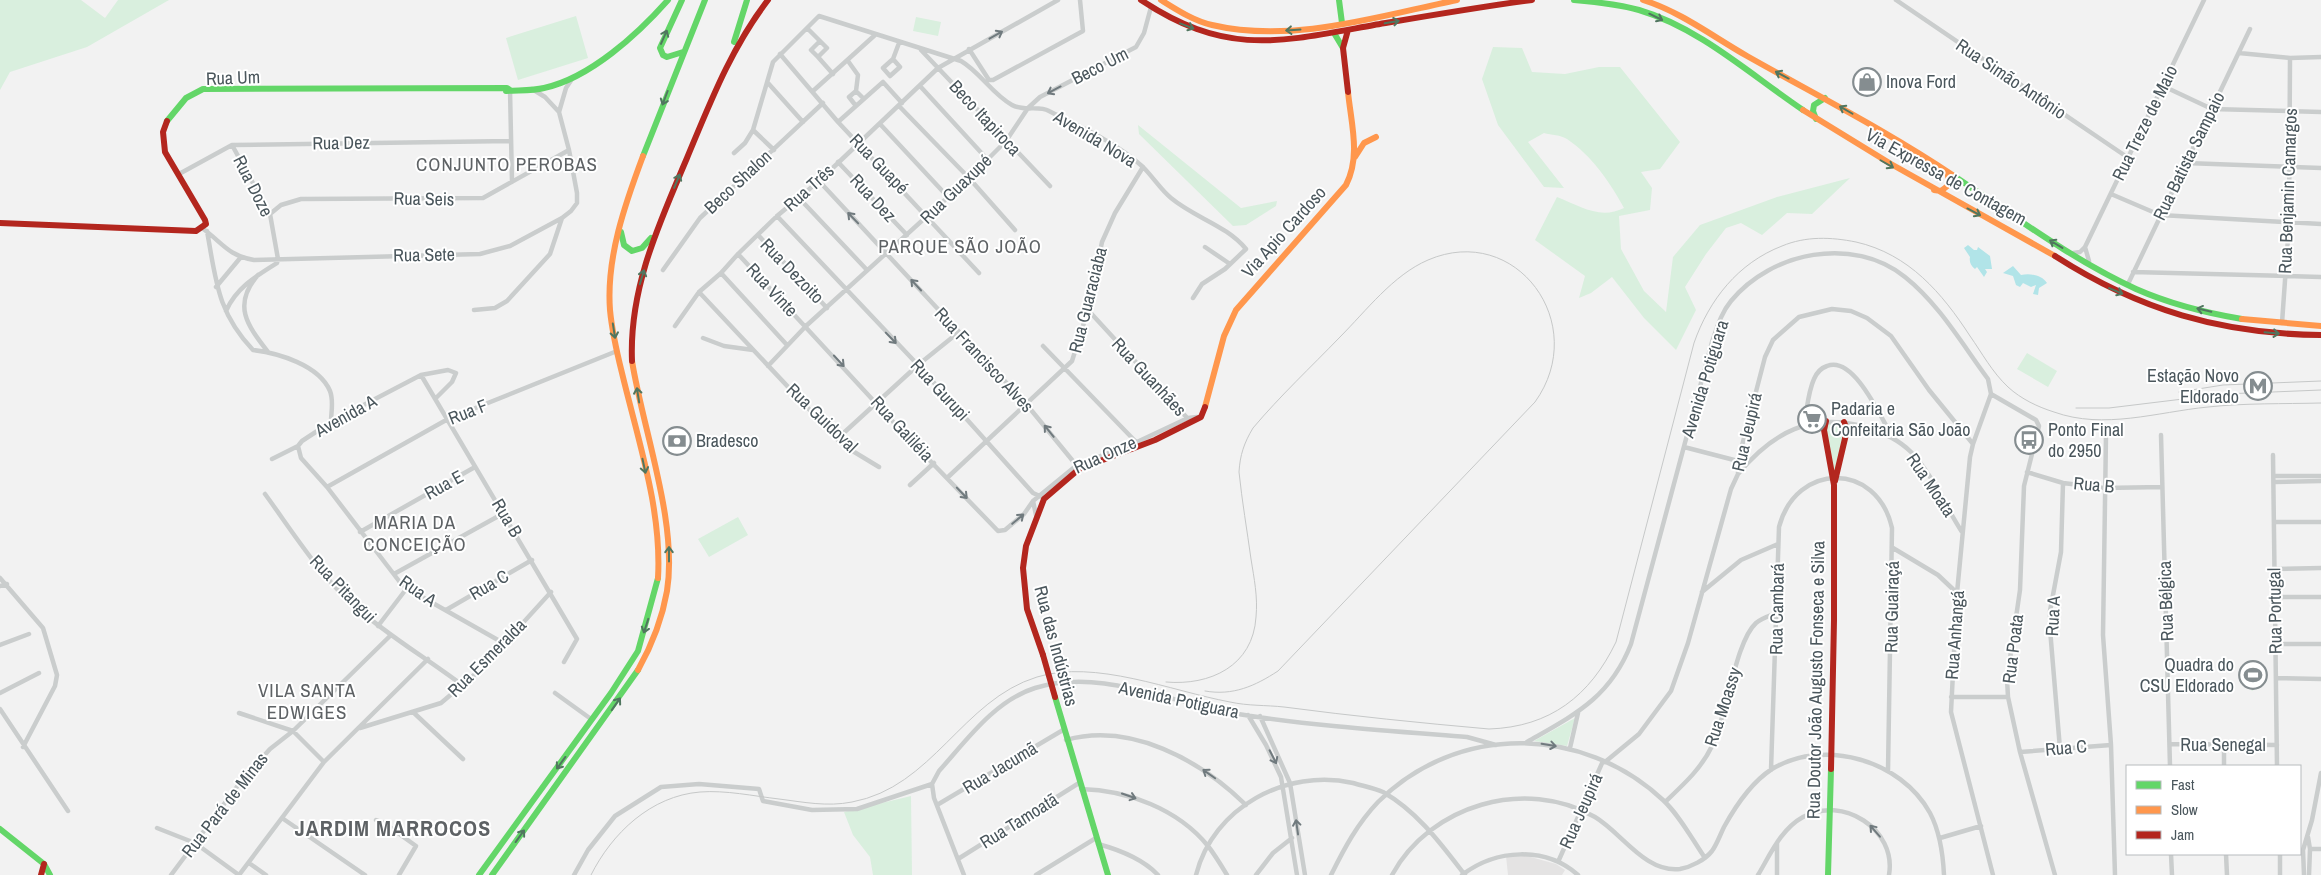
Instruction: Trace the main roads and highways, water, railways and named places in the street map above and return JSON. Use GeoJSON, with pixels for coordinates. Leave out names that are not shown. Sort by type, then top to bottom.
{"type":"FeatureCollection","features":[{"type":"Feature","properties":{"kind":"main road","name":"Rua Um"},"geometry":{"type":"LineString","coordinates":[[0,223],[185,232],[205,230],[205,220],[179,174],[168,149],[165,136],[172,116],[184,102],[203,91],[510,90],[557,85],[575,77],[635,34],[668,0]]}},
{"type":"Feature","properties":{"kind":"main road"},"geometry":{"type":"LineString","coordinates":[[682,0],[660,48],[662,55],[667,57],[683,52]]}},
{"type":"Feature","properties":{"kind":"main road"},"geometry":{"type":"LineString","coordinates":[[696,20],[701,0]]}},
{"type":"Feature","properties":{"kind":"main road"},"geometry":{"type":"LineString","coordinates":[[479,875],[592,720],[638,651],[648,619],[658,577],[658,540],[654,508],[617,351],[610,310],[611,260],[636,175],[705,0]]}},
{"type":"Feature","properties":{"kind":"main road"},"geometry":{"type":"LineString","coordinates":[[622,224],[621,241],[626,248],[636,252],[648,244],[658,226],[728,59],[747,0]]}},
{"type":"Feature","properties":{"kind":"main road"},"geometry":{"type":"LineString","coordinates":[[728,59],[751,21],[768,0]]}},
{"type":"Feature","properties":{"kind":"main road"},"geometry":{"type":"LineString","coordinates":[[1161,0],[1194,19],[1214,26],[1256,31],[1297,30],[1457,0]]}},
{"type":"Feature","properties":{"kind":"main road"},"geometry":{"type":"LineString","coordinates":[[1339,0],[1342,23]]}},
{"type":"Feature","properties":{"kind":"main road"},"geometry":{"type":"LineString","coordinates":[[1146,3],[1178,23],[1192,28],[1216,35],[1254,41],[1298,39],[1491,5],[1532,0]]}},
{"type":"Feature","properties":{"kind":"main road","name":"Via Expressa de Contagem"},"geometry":{"type":"LineString","coordinates":[[1574,0],[1632,8],[1648,13],[1694,35],[1816,119],[1883,162],[2041,248],[2109,289],[2170,312],[2244,330],[2321,335]]}},
{"type":"Feature","properties":{"kind":"main road","name":"Via Expressa de Contagem"},"geometry":{"type":"LineString","coordinates":[[1643,0],[1654,3],[1699,26],[1745,55],[1826,98],[1914,150],[2072,254],[2128,284],[2174,303],[2246,320],[2321,326]]}},
{"type":"Feature","properties":{"kind":"main road","name":"Via Apio Cardoso"},"geometry":{"type":"LineString","coordinates":[[1189,420],[1201,416],[1208,398],[1227,323],[1236,310],[1346,186],[1352,172],[1355,157],[1343,48],[1348,30]]}},
{"type":"Feature","properties":{"kind":"main road","name":"Via Apio Cardoso"},"geometry":{"type":"LineString","coordinates":[[1334,33],[1343,48]]}},
{"type":"Feature","properties":{"kind":"main road"},"geometry":{"type":"LineString","coordinates":[[1816,119],[1813,111],[1814,105],[1826,98]]}},
{"type":"Feature","properties":{"kind":"main road"},"geometry":{"type":"LineString","coordinates":[[1355,157],[1364,143],[1376,137]]}},
{"type":"Feature","properties":{"kind":"main road"},"geometry":{"type":"LineString","coordinates":[[1931,189],[1942,191],[1946,188],[1950,180],[1947,172]]}},
{"type":"Feature","properties":{"kind":"main road"},"geometry":{"type":"LineString","coordinates":[[492,875],[619,699],[648,653],[660,622],[668,583],[669,546],[654,465],[641,417],[632,344],[635,306],[658,226]]}},
{"type":"Feature","properties":{"kind":"main road","name":"Rua das Indústrias"},"geometry":{"type":"LineString","coordinates":[[1108,875],[1063,730],[1043,655],[1027,609],[1023,588],[1026,546],[1042,497],[1078,467],[1138,444],[1189,420]]}},
{"type":"Feature","properties":{"kind":"main road","name":"Rua Doutor João Augusto Fonseca e Silva"},"geometry":{"type":"LineString","coordinates":[[1826,421],[1824,430],[1834,478],[1832,754],[1828,875]]}},
{"type":"Feature","properties":{"kind":"main road","name":"Rua Doutor João Augusto Fonseca e Silva"},"geometry":{"type":"LineString","coordinates":[[1834,478],[1847,430],[1844,422]]}},
{"type":"Feature","properties":{"kind":"main road"},"geometry":{"type":"LineString","coordinates":[[0,829],[44,864],[50,875]]}},
{"type":"Feature","properties":{"kind":"main road"},"geometry":{"type":"LineString","coordinates":[[41,875],[44,864]]}},
{"type":"Feature","properties":{"kind":"water"},"geometry":{"type":"Polygon","coordinates":[[[1968,245],[1974,250],[1977,250],[1978,247],[1990,256],[1992,269],[1985,269],[1987,272],[1984,277],[1977,267],[1975,269],[1972,267],[1970,257],[1964,248],[1968,245]]]}},
{"type":"Feature","properties":{"kind":"water"},"geometry":{"type":"Polygon","coordinates":[[[2013,266],[2021,275],[2035,275],[2045,280],[2047,283],[2039,288],[2038,295],[2033,294],[2036,285],[2031,287],[2023,283],[2020,287],[2016,285],[2013,276],[2003,273],[2013,266]]]}},
{"type":"Feature","properties":{"kind":"railway"},"geometry":{"type":"LineString","coordinates":[[591,875],[610,845],[635,819],[665,801],[682,795],[700,792],[720,792],[806,803],[833,804],[852,802],[880,793],[905,779],[988,704],[1011,688],[1037,677],[1060,672],[1108,674],[1244,704],[1489,729],[1511,727],[1549,715],[1566,705],[1594,678],[1616,642],[1694,343],[1700,327],[1717,298],[1739,273],[1766,253],[1800,240],[1819,238],[1856,242],[1875,248],[1908,266],[1922,277],[1948,305],[2002,381],[2018,395],[2042,408],[2054,412],[2092,420],[2111,420],[2222,406],[2321,403]]}},
{"type":"Feature","properties":{"kind":"railway"},"geometry":{"type":"LineString","coordinates":[[1166,682],[1198,680],[1213,676],[1226,669],[1238,660],[1247,648],[1253,634],[1256,617],[1256,595],[1239,472],[1243,449],[1253,428],[1381,294],[1415,267],[1428,260],[1460,252],[1490,255],[1515,268],[1535,288],[1549,313],[1554,342],[1550,372],[1535,402],[1278,671],[1261,681],[1234,691],[1205,691]]}},
{"type":"Feature","properties":{"kind":"railway"},"geometry":{"type":"LineString","coordinates":[[2179,392],[2223,385],[2321,381]]}},
{"type":"Feature","properties":{"kind":"railway"},"geometry":{"type":"LineString","coordinates":[[2076,408],[2109,408],[2224,394],[2321,390]]}},
{"type":"Feature","properties":{"kind":"place","name":"Inova Ford"},"geometry":{"type":"Point","coordinates":[1867,82]}},
{"type":"Feature","properties":{"kind":"place","name":"Estação Novo Eldorado"},"geometry":{"type":"Point","coordinates":[2258,386]}},
{"type":"Feature","properties":{"kind":"place","name":"Padaria e Confeitaria São João"},"geometry":{"type":"Point","coordinates":[1812,419]}},
{"type":"Feature","properties":{"kind":"place","name":"Ponto Final do 2950"},"geometry":{"type":"Point","coordinates":[2029,440]}},
{"type":"Feature","properties":{"kind":"place","name":"Bradesco"},"geometry":{"type":"Point","coordinates":[677,441]}},
{"type":"Feature","properties":{"kind":"place","name":"Quadra do CSU Eldorado"},"geometry":{"type":"Point","coordinates":[2253,675]}},
{"type":"Feature","properties":{"kind":"district","name":"CONJUNTO PEROBAS"},"geometry":{"type":"Point","coordinates":[507,164]}},
{"type":"Feature","properties":{"kind":"district","name":"PARQUE SÃO JOÃO"},"geometry":{"type":"Point","coordinates":[960,246]}},
{"type":"Feature","properties":{"kind":"district","name":"MARIA DA CONCEIÇÃO"},"geometry":{"type":"Point","coordinates":[415,533]}},
{"type":"Feature","properties":{"kind":"district","name":"VILA SANTA EDWIGES"},"geometry":{"type":"Point","coordinates":[307,701]}},
{"type":"Feature","properties":{"kind":"district","name":"JARDIM MARROCOS"},"geometry":{"type":"Point","coordinates":[393,828]}}]}
